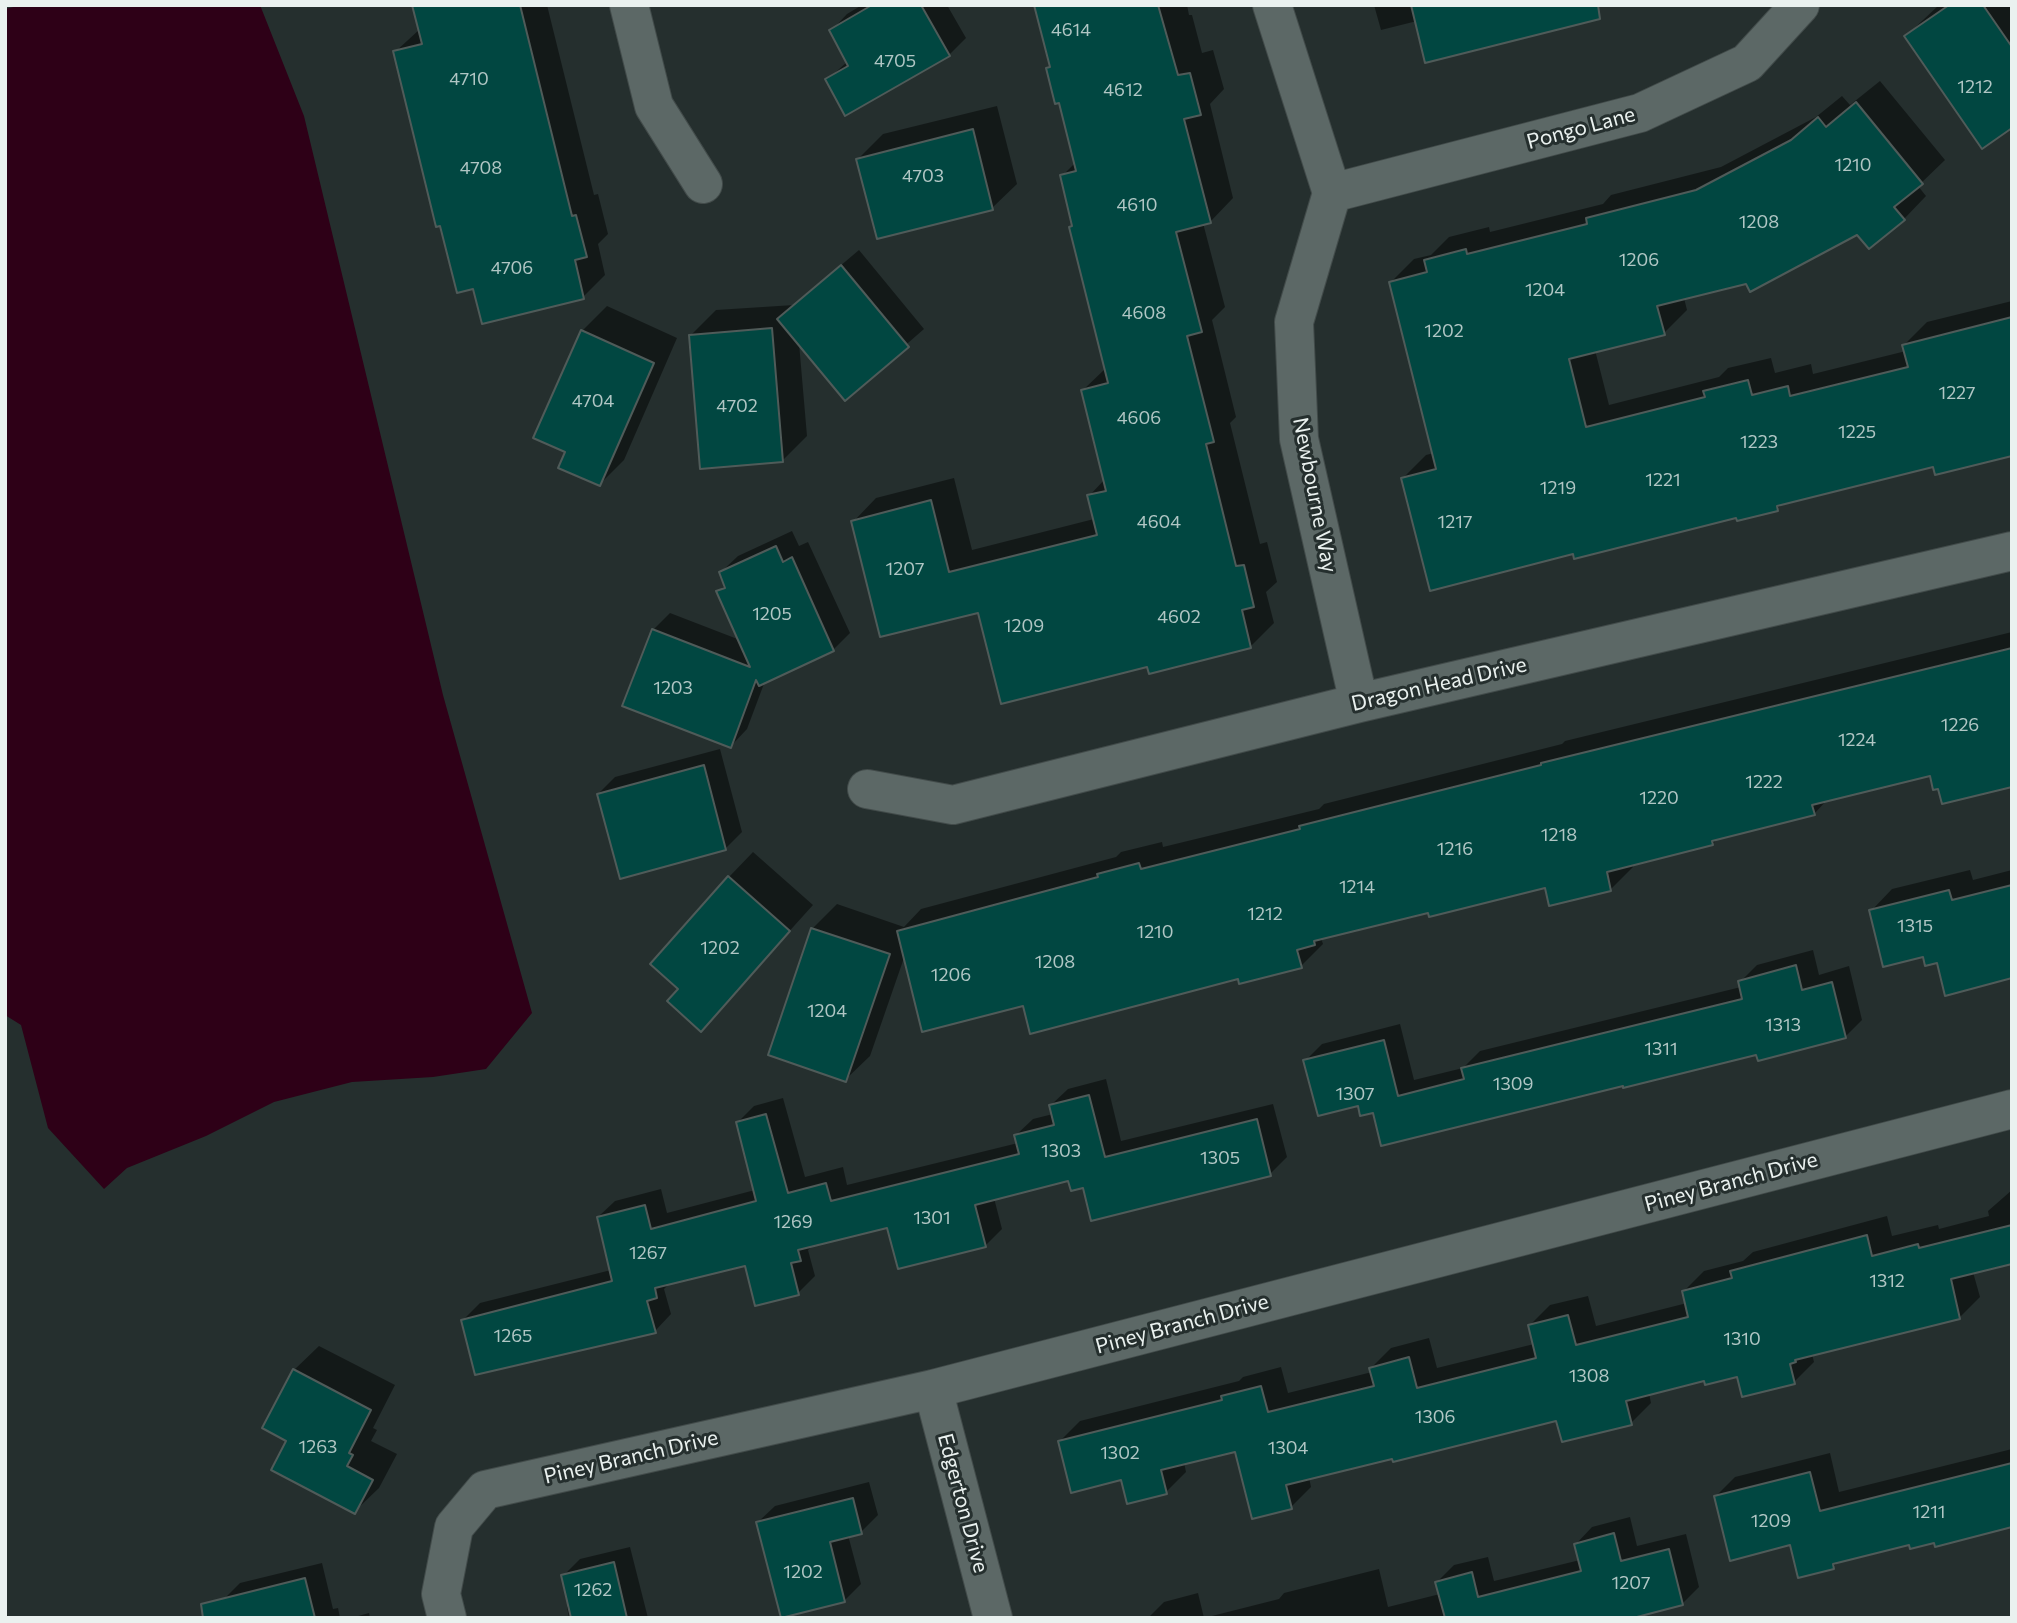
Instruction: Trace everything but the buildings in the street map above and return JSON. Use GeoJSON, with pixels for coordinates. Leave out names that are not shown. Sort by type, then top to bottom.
{"type":"FeatureCollection","features":[{"type":"Feature","properties":{"kind":"street"},"geometry":{"type":"LineString","coordinates":[[629,5],[654,106],[703,184]]}},
{"type":"Feature","properties":{"kind":"street"},"geometry":{"type":"LineString","coordinates":[[1272,5],[1332,193]]}},
{"type":"Feature","properties":{"kind":"street","name":"Pongo Lane"},"geometry":{"type":"LineString","coordinates":[[1332,193],[1640,113],[1747,63],[1800,5]]}},
{"type":"Feature","properties":{"kind":"street","name":"Newbourne Way"},"geometry":{"type":"LineString","coordinates":[[1332,193],[1294,322],[1299,439],[1359,703]]}},
{"type":"Feature","properties":{"kind":"street","name":"Dragon Head Drive"},"geometry":{"type":"LineString","coordinates":[[867,789],[953,805],[1359,703],[2012,551]]}},
{"type":"Feature","properties":{"kind":"street","name":"Piney Branch Drive"},"geometry":{"type":"LineString","coordinates":[[447,1618],[441,1594],[454,1527],[485,1490],[933,1389],[2012,1109]]}},
{"type":"Feature","properties":{"kind":"street","name":"Edgerton Drive"},"geometry":{"type":"LineString","coordinates":[[933,1389],[993,1618]]}},
{"type":"Feature","properties":{"kind":"shaded area"},"geometry":{"type":"Polygon","coordinates":[[[22,5],[260,5],[304,116],[443,695],[532,1013],[486,1069],[433,1077],[352,1082],[274,1102],[206,1136],[127,1168],[104,1189],[48,1128],[21,1025],[5,1015],[5,9],[22,5]]]}}]}
